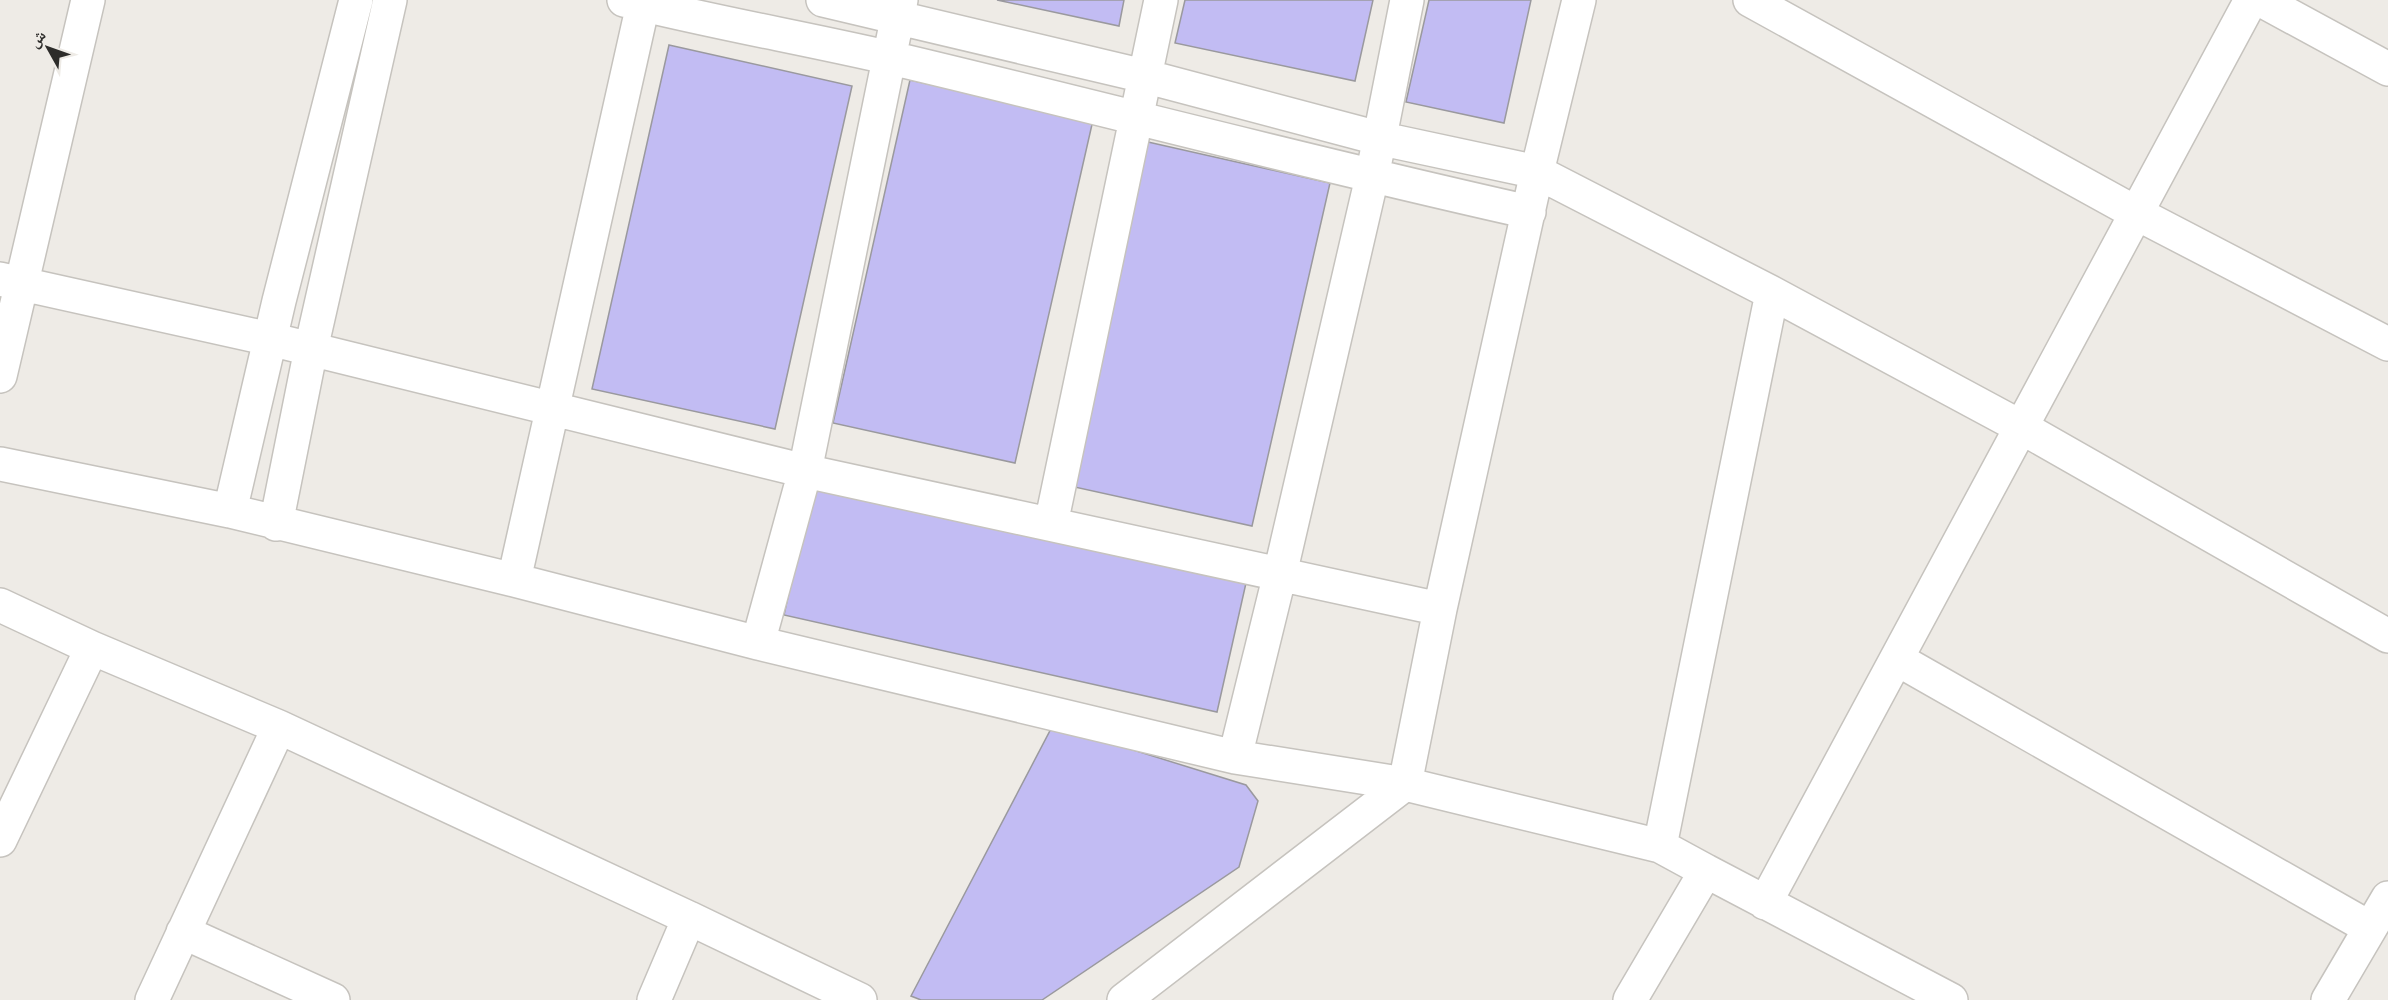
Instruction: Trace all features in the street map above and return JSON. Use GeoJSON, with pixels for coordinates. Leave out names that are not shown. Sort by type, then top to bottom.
{"type":"FeatureCollection","features":[{"type":"Feature","properties":{"kind":"street"},"geometry":{"type":"LineString","coordinates":[[0,376],[11,281],[88,0]]}},
{"type":"Feature","properties":{"kind":"street"},"geometry":{"type":"LineString","coordinates":[[230,511],[270,339],[356,0]]}},
{"type":"Feature","properties":{"kind":"street"},"geometry":{"type":"LineString","coordinates":[[276,524],[311,349],[390,0]]}},
{"type":"Feature","properties":{"kind":"street"},"geometry":{"type":"LineString","coordinates":[[823,0],[899,8],[1378,138],[1537,172],[1772,293],[2021,427],[2388,636]]}},
{"type":"Feature","properties":{"kind":"street"},"geometry":{"type":"LineString","coordinates":[[1050,524],[1161,0]]}},
{"type":"Feature","properties":{"kind":"street"},"geometry":{"type":"LineString","coordinates":[[1235,757],[1372,177],[1407,0]]}},
{"type":"Feature","properties":{"kind":"street"},"geometry":{"type":"LineString","coordinates":[[1124,1000],[1405,784],[1440,609],[1537,172],[1579,0]]}},
{"type":"Feature","properties":{"kind":"street"},"geometry":{"type":"LineString","coordinates":[[1750,0],[2136,213],[2388,344]]}},
{"type":"Feature","properties":{"kind":"street"},"geometry":{"type":"LineString","coordinates":[[1765,903],[2251,0]]}},
{"type":"Feature","properties":{"kind":"street"},"geometry":{"type":"LineString","coordinates":[[2261,0],[2388,69]]}},
{"type":"Feature","properties":{"kind":"street"},"geometry":{"type":"LineString","coordinates":[[514,580],[554,410],[637,2],[889,58],[1135,116],[1372,177],[1529,212]]}},
{"type":"Feature","properties":{"kind":"street"},"geometry":{"type":"LineString","coordinates":[[758,643],[805,471],[899,8]]}},
{"type":"Feature","properties":{"kind":"street"},"geometry":{"type":"LineString","coordinates":[[11,281],[270,339],[805,471],[1440,609]]}},
{"type":"Feature","properties":{"kind":"street"},"geometry":{"type":"LineString","coordinates":[[1660,846],[1772,293]]}},
{"type":"Feature","properties":{"kind":"street"},"geometry":{"type":"LineString","coordinates":[[0,464],[230,511],[514,580],[758,643],[1235,757],[1405,784],[1660,846],[1951,1000]]}},
{"type":"Feature","properties":{"kind":"street"},"geometry":{"type":"LineString","coordinates":[[0,605],[92,648],[279,727],[860,1000]]}},
{"type":"Feature","properties":{"kind":"street"},"geometry":{"type":"LineString","coordinates":[[0,840],[92,648]]}},
{"type":"Feature","properties":{"kind":"street"},"geometry":{"type":"LineString","coordinates":[[1897,659],[2370,928]]}},
{"type":"Feature","properties":{"kind":"street"},"geometry":{"type":"LineString","coordinates":[[152,1000],[279,727]]}},
{"type":"Feature","properties":{"kind":"street"},"geometry":{"type":"LineString","coordinates":[[1630,1000],[1706,871]]}},
{"type":"Feature","properties":{"kind":"street"},"geometry":{"type":"LineString","coordinates":[[2328,1000],[2388,898]]}},
{"type":"Feature","properties":{"kind":"street"},"geometry":{"type":"LineString","coordinates":[[654,1000],[689,918]]}},
{"type":"Feature","properties":{"kind":"street"},"geometry":{"type":"LineString","coordinates":[[183,932],[333,1000]]}},
{"type":"Feature","properties":{"kind":"building"},"geometry":{"type":"Polygon","coordinates":[[[997,0],[1124,0],[1119,26],[997,0]]]}},
{"type":"Feature","properties":{"kind":"building"},"geometry":{"type":"Polygon","coordinates":[[[1185,0],[1373,0],[1355,81],[1175,43],[1185,0]]]}},
{"type":"Feature","properties":{"kind":"building"},"geometry":{"type":"Polygon","coordinates":[[[1429,0],[1531,0],[1504,123],[1406,102],[1429,0]]]}},
{"type":"Feature","properties":{"kind":"building"},"geometry":{"type":"Polygon","coordinates":[[[669,45],[852,86],[775,429],[592,389],[669,45]]]}},
{"type":"Feature","properties":{"kind":"building"},"geometry":{"type":"Polygon","coordinates":[[[910,80],[1093,120],[1015,463],[833,423],[910,80]]]}},
{"type":"Feature","properties":{"kind":"building"},"geometry":{"type":"Polygon","coordinates":[[[1148,142],[1330,183],[1252,526],[1070,486],[1148,142]]]}},
{"type":"Feature","properties":{"kind":"building"},"geometry":{"type":"Polygon","coordinates":[[[812,486],[1246,583],[1217,712],[784,615],[812,486]]]}},
{"type":"Feature","properties":{"kind":"building"},"geometry":{"type":"Polygon","coordinates":[[[1053,725],[1246,785],[1258,801],[1239,867],[1042,1000],[921,1000],[911,996],[1053,725]]]}}]}
